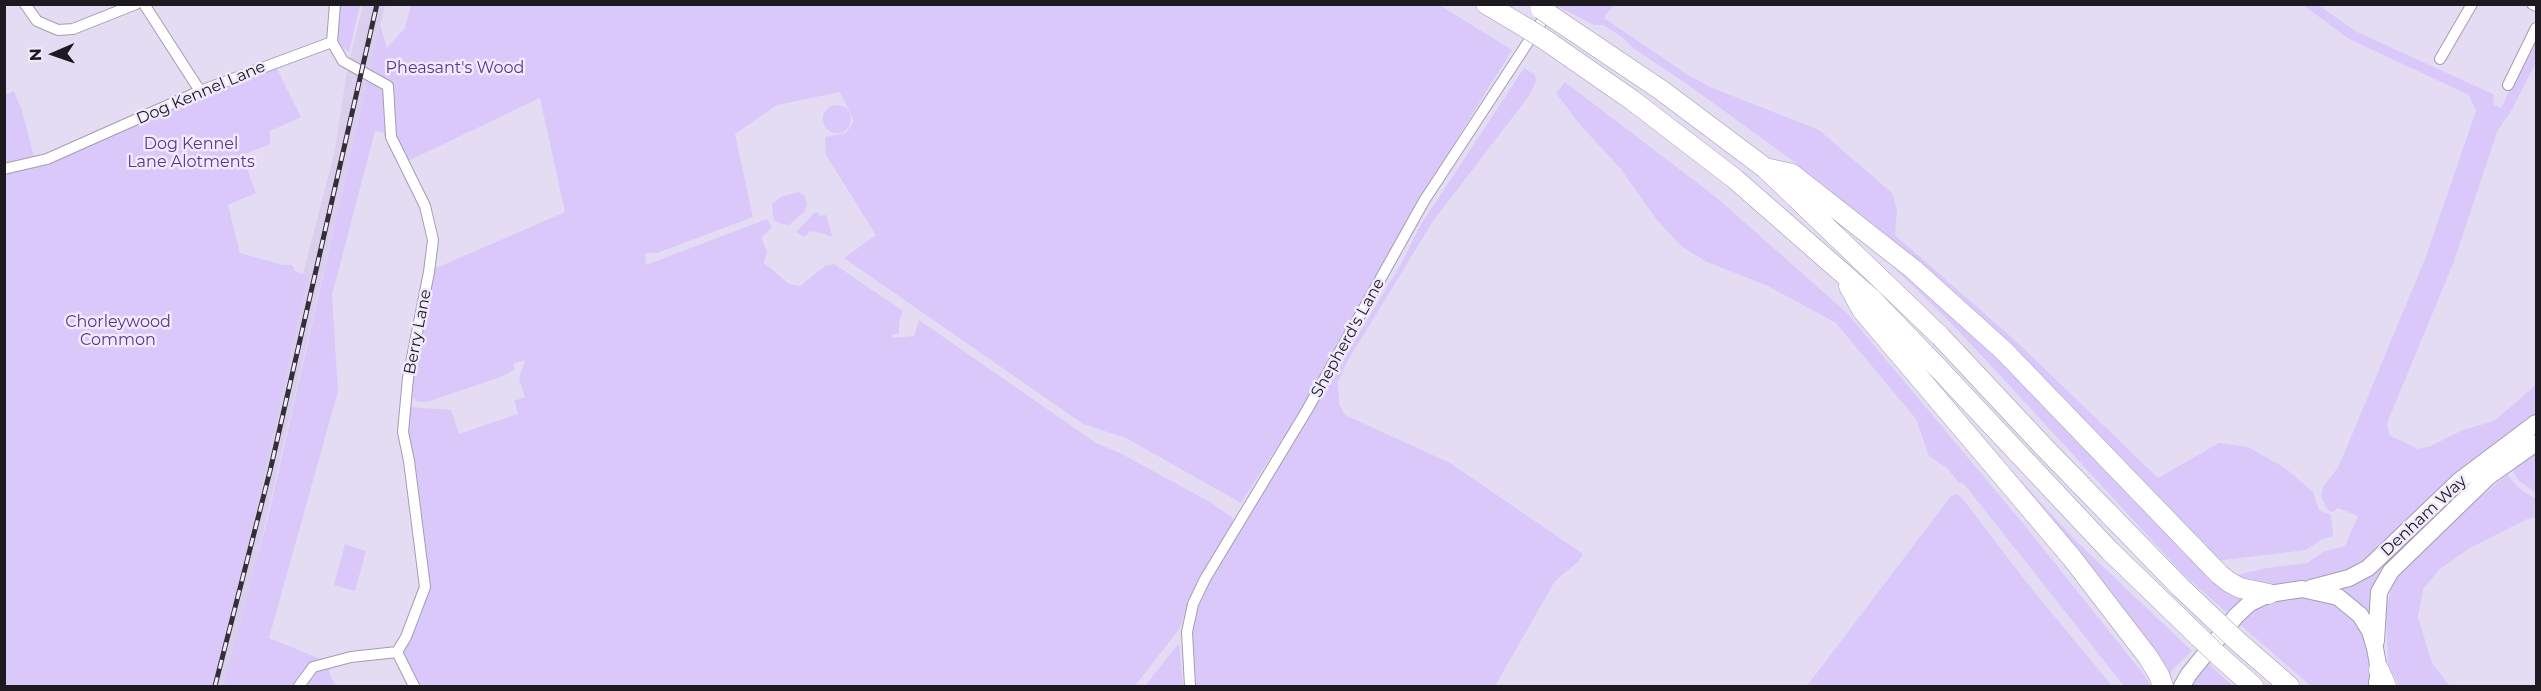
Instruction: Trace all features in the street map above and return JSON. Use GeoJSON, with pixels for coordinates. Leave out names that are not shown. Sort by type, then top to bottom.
{"type":"FeatureCollection","features":[{"type":"Feature","properties":{"kind":"highway"},"geometry":{"type":"LineString","coordinates":[[1486,4],[1536,34],[1632,100],[1735,179],[1842,273],[1870,298],[1940,370],[2110,551],[2253,687]]}},
{"type":"Feature","properties":{"kind":"highway"},"geometry":{"type":"LineString","coordinates":[[1546,10],[1661,90],[1765,168],[1940,336],[2180,587],[2289,687]]}},
{"type":"Feature","properties":{"kind":"highway"},"geometry":{"type":"LineString","coordinates":[[1765,168],[1792,174],[1913,269],[2004,351],[2219,574],[2241,588],[2269,594]]}},
{"type":"Feature","properties":{"kind":"highway"},"geometry":{"type":"LineString","coordinates":[[1842,273],[1862,310],[2072,558],[2148,657],[2163,687]]}},
{"type":"Feature","properties":{"kind":"main road","name":"Denham Way"},"geometry":{"type":"LineString","coordinates":[[2269,594],[2349,578],[2368,568],[2484,470],[2515,448],[2536,423]]}},
{"type":"Feature","properties":{"kind":"main road","name":"Denham Way"},"geometry":{"type":"LineString","coordinates":[[2515,448],[2536,443]]}},
{"type":"Feature","properties":{"kind":"main road","name":"Denham Way"},"geometry":{"type":"LineString","coordinates":[[2375,648],[2377,605],[2385,580],[2484,470]]}},
{"type":"Feature","properties":{"kind":"main road"},"geometry":{"type":"LineString","coordinates":[[2302,589],[2326,593],[2347,603],[2360,615],[2370,631],[2381,681]]}},
{"type":"Feature","properties":{"kind":"main road"},"geometry":{"type":"LineString","coordinates":[[2182,687],[2189,674],[2236,616],[2250,603],[2269,594]]}},
{"type":"Feature","properties":{"kind":"street"},"geometry":{"type":"LineString","coordinates":[[25,4],[37,21],[58,30],[73,29],[136,4]]}},
{"type":"Feature","properties":{"kind":"street"},"geometry":{"type":"LineString","coordinates":[[144,4],[200,91]]}},
{"type":"Feature","properties":{"kind":"street"},"geometry":{"type":"LineString","coordinates":[[332,42],[335,4]]}},
{"type":"Feature","properties":{"kind":"street"},"geometry":{"type":"LineString","coordinates":[[2444,57],[2472,4]]}},
{"type":"Feature","properties":{"kind":"street","name":"Shepherd's Lane"},"geometry":{"type":"LineString","coordinates":[[1190,687],[1186,632],[1193,604],[1205,579],[1307,410],[1424,201],[1546,10]]}},
{"type":"Feature","properties":{"kind":"street"},"geometry":{"type":"LineString","coordinates":[[2508,85],[2536,28]]}},
{"type":"Feature","properties":{"kind":"street","name":"Dog Kennel Lane"},"geometry":{"type":"LineString","coordinates":[[4,169],[47,159],[200,91],[332,42]]}},
{"type":"Feature","properties":{"kind":"street","name":"Berry Lane"},"geometry":{"type":"LineString","coordinates":[[332,42],[343,61],[388,86],[391,136],[425,206],[433,240],[429,273],[408,378],[403,432],[409,461],[425,587],[406,637],[397,652]]}},
{"type":"Feature","properties":{"kind":"street"},"geometry":{"type":"LineString","coordinates":[[299,687],[313,667],[351,657],[397,652],[414,687]]}},
{"type":"Feature","properties":{"kind":"shaded area"},"geometry":{"type":"Polygon","coordinates":[[[363,5],[385,5],[240,633],[224,686],[197,686],[335,150],[347,71],[363,5]]]}},
{"type":"Feature","properties":{"kind":"green space","name":"Pheasant's Wood"},"geometry":{"type":"Polygon","coordinates":[[[1438,4],[1512,50],[1429,184],[1303,407],[1241,503],[1126,438],[1083,424],[844,258],[876,235],[826,155],[825,137],[846,133],[854,121],[840,92],[777,105],[735,134],[753,217],[657,253],[645,253],[646,265],[767,219],[772,227],[761,238],[767,251],[764,263],[789,284],[800,286],[825,266],[834,264],[903,311],[899,322],[899,333],[892,335],[892,338],[914,336],[919,320],[1096,443],[1120,453],[1210,502],[1234,519],[1187,605],[1180,628],[1135,686],[419,686],[403,652],[421,616],[428,588],[429,570],[419,525],[406,430],[409,407],[451,410],[459,434],[518,414],[514,401],[525,397],[519,379],[525,360],[513,364],[515,369],[503,376],[430,401],[418,402],[410,396],[434,269],[565,212],[540,98],[406,162],[394,158],[383,132],[375,131],[332,295],[338,391],[269,638],[328,662],[330,676],[336,686],[224,686],[269,513],[380,25],[387,48],[405,28],[411,5],[1438,4]]]}},
{"type":"Feature","properties":{"kind":"green space"},"geometry":{"type":"Polygon","coordinates":[[[338,5],[360,5],[349,52],[337,43],[338,5]]]}},
{"type":"Feature","properties":{"kind":"green space"},"geometry":{"type":"Polygon","coordinates":[[[1561,5],[1613,5],[1604,18],[1688,75],[1710,87],[1819,130],[1892,193],[1897,210],[1895,235],[2019,344],[2158,478],[2219,443],[2248,447],[2285,468],[2313,492],[2319,510],[2331,515],[2333,536],[2322,539],[2306,550],[2216,561],[2013,350],[1892,240],[1788,157],[1633,48],[1622,37],[1603,25],[1594,25],[1559,7],[1561,5]]]}},
{"type":"Feature","properties":{"kind":"green space"},"geometry":{"type":"Polygon","coordinates":[[[2303,5],[2318,5],[2357,32],[2493,94],[2494,105],[2501,108],[2536,37],[2536,62],[2511,111],[2497,132],[2453,264],[2387,423],[2389,435],[2418,449],[2431,446],[2463,430],[2494,421],[2536,385],[2536,415],[2505,437],[2356,570],[2323,582],[2266,588],[2242,583],[2236,575],[2307,563],[2323,552],[2345,546],[2358,516],[2338,508],[2333,512],[2328,510],[2321,497],[2323,487],[2339,466],[2425,259],[2476,111],[2469,95],[2349,39],[2303,5]]]}},
{"type":"Feature","properties":{"kind":"green space","name":"Chorleywood Common"},"geometry":{"type":"Polygon","coordinates":[[[275,65],[301,117],[270,131],[270,144],[242,155],[256,193],[228,205],[240,253],[283,265],[292,265],[295,271],[308,277],[244,562],[212,686],[5,686],[4,173],[275,65]]]}},
{"type":"Feature","properties":{"kind":"green space"},"geometry":{"type":"Polygon","coordinates":[[[1524,68],[1535,75],[1536,81],[1529,96],[1433,221],[1347,362],[1338,382],[1339,404],[1345,415],[1450,463],[1583,554],[1579,561],[1555,581],[1495,686],[1193,686],[1192,628],[1198,603],[1401,264],[1420,226],[1524,68]]]}},
{"type":"Feature","properties":{"kind":"green space"},"geometry":{"type":"Polygon","coordinates":[[[1565,82],[1717,198],[1847,313],[2025,526],[2151,686],[2124,686],[1964,484],[1958,482],[1948,469],[1929,456],[1916,419],[1836,323],[1768,286],[1707,262],[1681,246],[1657,220],[1620,168],[1581,126],[1556,93],[1565,82]]]}},
{"type":"Feature","properties":{"kind":"green space"},"geometry":{"type":"Polygon","coordinates":[[[14,91],[22,111],[34,157],[5,165],[5,95],[14,91]]]}},
{"type":"Feature","properties":{"kind":"green space"},"geometry":{"type":"Polygon","coordinates":[[[837,105],[847,109],[851,119],[847,129],[837,133],[827,129],[823,119],[827,109],[837,105]]]}},
{"type":"Feature","properties":{"kind":"green space"},"geometry":{"type":"Polygon","coordinates":[[[798,192],[804,195],[807,204],[805,211],[789,225],[774,220],[772,204],[781,197],[798,192]]]}},
{"type":"Feature","properties":{"kind":"green space"},"geometry":{"type":"Polygon","coordinates":[[[817,212],[820,216],[826,215],[831,237],[810,231],[804,237],[796,232],[814,213],[817,212]]]}},
{"type":"Feature","properties":{"kind":"green space"},"geometry":{"type":"Polygon","coordinates":[[[1873,247],[1933,295],[2250,596],[2226,612],[2182,573],[1949,321],[1873,247]]]}},
{"type":"Feature","properties":{"kind":"green space"},"geometry":{"type":"Polygon","coordinates":[[[1961,415],[2075,540],[2192,651],[2173,669],[2171,674],[2174,686],[2168,686],[1961,415]]]}},
{"type":"Feature","properties":{"kind":"green space"},"geometry":{"type":"Polygon","coordinates":[[[2536,452],[2536,493],[2519,481],[2512,469],[2536,452]]]}},
{"type":"Feature","properties":{"kind":"green space"},"geometry":{"type":"Polygon","coordinates":[[[2507,475],[2520,489],[2536,499],[2536,517],[2527,519],[2470,548],[2440,569],[2423,589],[2418,617],[2432,663],[2450,686],[2400,686],[2388,666],[2386,608],[2395,575],[2446,526],[2507,475]]]}},
{"type":"Feature","properties":{"kind":"green space"},"geometry":{"type":"Polygon","coordinates":[[[1957,494],[2112,686],[1807,686],[1951,496],[1957,494]]]}},
{"type":"Feature","properties":{"kind":"green space"},"geometry":{"type":"Polygon","coordinates":[[[345,544],[366,551],[355,591],[334,585],[345,544]]]}},
{"type":"Feature","properties":{"kind":"green space"},"geometry":{"type":"Polygon","coordinates":[[[2382,565],[2386,569],[2373,621],[2332,587],[2382,565]]]}},
{"type":"Feature","properties":{"kind":"green space"},"geometry":{"type":"Polygon","coordinates":[[[2284,595],[2333,601],[2355,619],[2367,641],[2371,659],[2369,686],[2311,686],[2238,623],[2257,604],[2284,595]]]}},
{"type":"Feature","properties":{"kind":"green space"},"geometry":{"type":"Polygon","coordinates":[[[1179,643],[1183,686],[1145,686],[1179,643]]]}},
{"type":"Feature","properties":{"kind":"green space"},"geometry":{"type":"Polygon","coordinates":[[[2205,661],[2233,686],[2188,686],[2205,661]]]}},
{"type":"Feature","properties":{"kind":"railway"},"geometry":{"type":"LineString","coordinates":[[215,686],[270,471],[377,4]]}},
{"type":"Feature","properties":{"kind":"park label","name":"Dog Kennel Lane Alotments"},"geometry":{"type":"Point","coordinates":[191,153]}}]}
